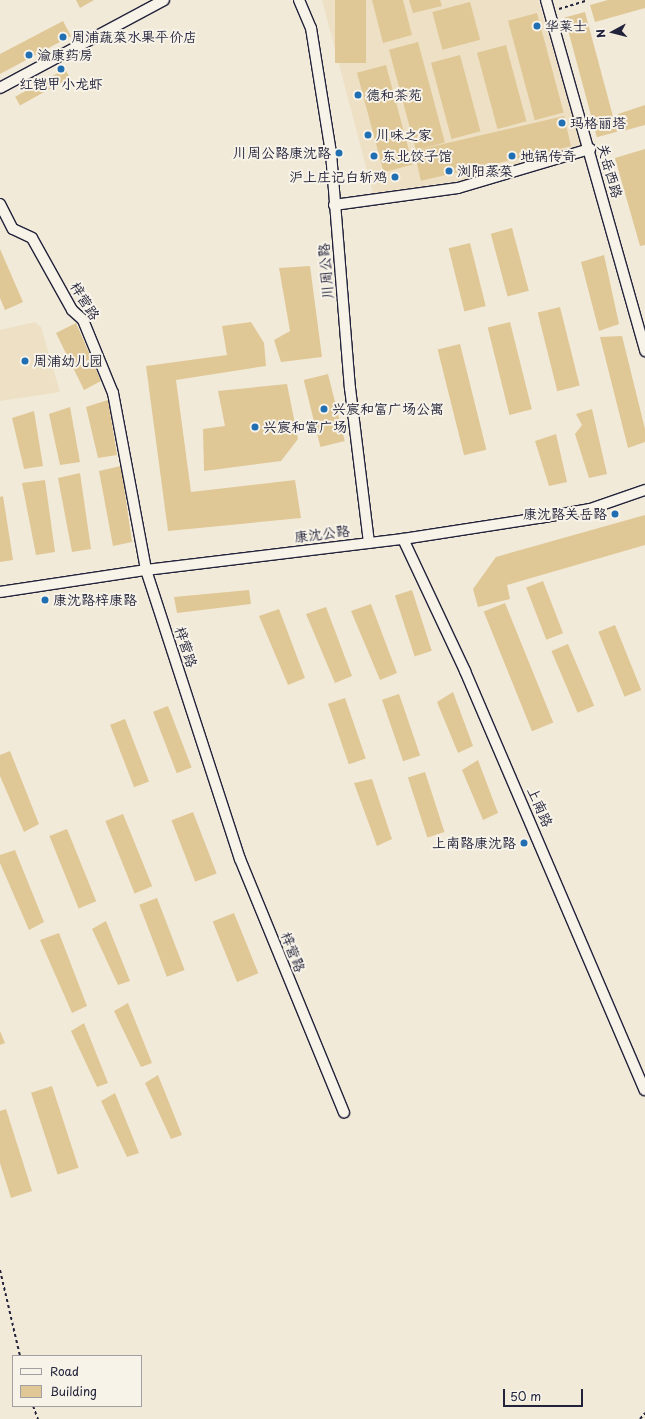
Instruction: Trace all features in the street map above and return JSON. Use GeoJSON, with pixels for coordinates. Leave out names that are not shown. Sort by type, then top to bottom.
{"type":"FeatureCollection","features":[{"type":"Feature","properties":{"kind":"street"},"geometry":{"type":"LineString","coordinates":[[0,88],[164,0]]}},
{"type":"Feature","properties":{"kind":"street","name":"川周公路"},"geometry":{"type":"LineString","coordinates":[[299,0],[311,28],[330,153],[350,388],[369,543]]}},
{"type":"Feature","properties":{"kind":"street","name":"关岳西路"},"geometry":{"type":"LineString","coordinates":[[546,0],[590,149],[645,350]]}},
{"type":"Feature","properties":{"kind":"street"},"geometry":{"type":"LineString","coordinates":[[334,205],[458,188],[590,149]]}},
{"type":"Feature","properties":{"kind":"street","name":"梓营路"},"geometry":{"type":"LineString","coordinates":[[0,204],[13,229],[32,238],[72,310],[83,320],[113,393],[146,570],[240,859],[344,1112]]}},
{"type":"Feature","properties":{"kind":"street","name":"康沈公路"},"geometry":{"type":"LineString","coordinates":[[0,592],[146,570],[403,539],[590,509],[645,490]]}},
{"type":"Feature","properties":{"kind":"street","name":"上南路"},"geometry":{"type":"LineString","coordinates":[[403,539],[465,671],[645,1090]]}},
{"type":"Feature","properties":{"kind":"path"},"geometry":{"type":"LineString","coordinates":[[550,12],[588,0]]}},
{"type":"Feature","properties":{"kind":"path"},"geometry":{"type":"LineString","coordinates":[[0,1270],[20,1355]]}},
{"type":"Feature","properties":{"kind":"path"},"geometry":{"type":"LineString","coordinates":[[33,1407],[38,1419]]}},
{"type":"Feature","properties":{"kind":"path"},"geometry":{"type":"LineString","coordinates":[[640,1419],[645,1413]]}},
{"type":"Feature","properties":{"kind":"shaded area"},"geometry":{"type":"Polygon","coordinates":[[[322,0],[538,0],[582,146],[460,181],[373,193],[322,0]]]}},
{"type":"Feature","properties":{"kind":"shaded area","name":"周浦幼儿园"},"geometry":{"type":"Polygon","coordinates":[[[35,322],[41,327],[60,392],[0,401],[0,330],[35,322]]]}},
{"type":"Feature","properties":{"kind":"building"},"geometry":{"type":"Polygon","coordinates":[[[76,0],[94,0],[80,8],[76,0]]]}},
{"type":"Feature","properties":{"kind":"building"},"geometry":{"type":"Polygon","coordinates":[[[335,0],[366,0],[366,63],[335,63],[335,0]]]}},
{"type":"Feature","properties":{"kind":"building"},"geometry":{"type":"Polygon","coordinates":[[[372,0],[403,0],[412,35],[383,43],[372,0]]]}},
{"type":"Feature","properties":{"kind":"building"},"geometry":{"type":"Polygon","coordinates":[[[409,0],[440,0],[442,6],[413,13],[409,0]]]}},
{"type":"Feature","properties":{"kind":"building"},"geometry":{"type":"Polygon","coordinates":[[[608,0],[645,0],[645,8],[595,22],[590,5],[608,0]]]}},
{"type":"Feature","properties":{"kind":"building"},"geometry":{"type":"Polygon","coordinates":[[[470,2],[480,40],[442,50],[432,12],[470,2]]]}},
{"type":"Feature","properties":{"kind":"building"},"geometry":{"type":"Polygon","coordinates":[[[585,12],[617,132],[597,137],[565,17],[585,12]]]}},
{"type":"Feature","properties":{"kind":"building"},"geometry":{"type":"Polygon","coordinates":[[[537,13],[564,112],[535,120],[508,21],[537,13]]]}},
{"type":"Feature","properties":{"kind":"building"},"geometry":{"type":"Polygon","coordinates":[[[63,21],[71,36],[0,74],[0,54],[63,21]]]}},
{"type":"Feature","properties":{"kind":"building"},"geometry":{"type":"Polygon","coordinates":[[[418,42],[445,142],[416,150],[389,50],[418,42]]]}},
{"type":"Feature","properties":{"kind":"building"},"geometry":{"type":"Polygon","coordinates":[[[506,45],[526,121],[497,129],[477,53],[506,45]]]}},
{"type":"Feature","properties":{"kind":"building"},"geometry":{"type":"Polygon","coordinates":[[[460,55],[480,131],[451,139],[431,63],[460,55]]]}},
{"type":"Feature","properties":{"kind":"building"},"geometry":{"type":"Polygon","coordinates":[[[386,65],[413,164],[384,172],[357,73],[386,65]]]}},
{"type":"Feature","properties":{"kind":"building"},"geometry":{"type":"Polygon","coordinates":[[[65,69],[70,78],[20,105],[15,97],[65,69]]]}},
{"type":"Feature","properties":{"kind":"building"},"geometry":{"type":"Polygon","coordinates":[[[645,105],[645,125],[623,131],[618,114],[645,105]]]}},
{"type":"Feature","properties":{"kind":"building"},"geometry":{"type":"Polygon","coordinates":[[[564,116],[571,146],[421,181],[414,151],[564,116]]]}},
{"type":"Feature","properties":{"kind":"building"},"geometry":{"type":"Polygon","coordinates":[[[645,149],[645,245],[640,246],[615,158],[645,149]]]}},
{"type":"Feature","properties":{"kind":"building"},"geometry":{"type":"Polygon","coordinates":[[[512,228],[529,291],[508,296],[491,234],[512,228]]]}},
{"type":"Feature","properties":{"kind":"building"},"geometry":{"type":"Polygon","coordinates":[[[470,243],[486,306],[464,311],[449,248],[470,243]]]}},
{"type":"Feature","properties":{"kind":"building"},"geometry":{"type":"Polygon","coordinates":[[[0,249],[23,302],[5,310],[0,298],[0,249]]]}},
{"type":"Feature","properties":{"kind":"building"},"geometry":{"type":"Polygon","coordinates":[[[604,255],[619,324],[599,331],[581,262],[604,255]]]}},
{"type":"Feature","properties":{"kind":"building"},"geometry":{"type":"Polygon","coordinates":[[[310,266],[322,357],[281,362],[274,340],[290,331],[279,268],[310,266]]]}},
{"type":"Feature","properties":{"kind":"building"},"geometry":{"type":"Polygon","coordinates":[[[560,307],[580,386],[557,391],[538,313],[560,307]]]}},
{"type":"Feature","properties":{"kind":"building"},"geometry":{"type":"Polygon","coordinates":[[[251,322],[264,343],[266,366],[176,380],[191,492],[295,480],[301,518],[168,531],[146,366],[227,355],[222,326],[251,322]]]}},
{"type":"Feature","properties":{"kind":"building"},"geometry":{"type":"Polygon","coordinates":[[[510,322],[532,409],[509,415],[488,328],[510,322]]]}},
{"type":"Feature","properties":{"kind":"building"},"geometry":{"type":"Polygon","coordinates":[[[76,323],[101,381],[84,390],[56,333],[76,323]]]}},
{"type":"Feature","properties":{"kind":"building"},"geometry":{"type":"Polygon","coordinates":[[[622,336],[645,429],[645,442],[628,448],[600,337],[622,336]]]}},
{"type":"Feature","properties":{"kind":"building"},"geometry":{"type":"Polygon","coordinates":[[[460,344],[486,450],[464,455],[438,350],[460,344]]]}},
{"type":"Feature","properties":{"kind":"building","name":"兴宸和富广场公寓"},"geometry":{"type":"Polygon","coordinates":[[[328,374],[345,441],[320,447],[304,380],[328,374]]]}},
{"type":"Feature","properties":{"kind":"building","name":"兴宸和富广场"},"geometry":{"type":"Polygon","coordinates":[[[287,384],[298,439],[281,461],[204,471],[203,429],[225,426],[218,391],[287,384]]]}},
{"type":"Feature","properties":{"kind":"building"},"geometry":{"type":"Polygon","coordinates":[[[108,400],[117,455],[98,458],[86,407],[108,400]]]}},
{"type":"Feature","properties":{"kind":"building"},"geometry":{"type":"Polygon","coordinates":[[[70,407],[80,462],[60,465],[49,414],[70,407]]]}},
{"type":"Feature","properties":{"kind":"building"},"geometry":{"type":"Polygon","coordinates":[[[592,409],[607,474],[589,478],[575,434],[582,425],[576,414],[592,409]]]}},
{"type":"Feature","properties":{"kind":"building"},"geometry":{"type":"Polygon","coordinates":[[[34,411],[43,466],[24,469],[12,418],[34,411]]]}},
{"type":"Feature","properties":{"kind":"building"},"geometry":{"type":"Polygon","coordinates":[[[556,434],[567,482],[549,486],[535,441],[556,434]]]}},
{"type":"Feature","properties":{"kind":"building"},"geometry":{"type":"Polygon","coordinates":[[[121,466],[132,542],[113,546],[99,471],[121,466]]]}},
{"type":"Feature","properties":{"kind":"building"},"geometry":{"type":"Polygon","coordinates":[[[80,473],[91,549],[72,552],[58,478],[80,473]]]}},
{"type":"Feature","properties":{"kind":"building"},"geometry":{"type":"Polygon","coordinates":[[[45,480],[55,552],[36,555],[22,483],[45,480]]]}},
{"type":"Feature","properties":{"kind":"building"},"geometry":{"type":"Polygon","coordinates":[[[3,496],[13,560],[0,562],[0,497],[3,496]]]}},
{"type":"Feature","properties":{"kind":"building"},"geometry":{"type":"Polygon","coordinates":[[[645,515],[645,545],[507,585],[510,599],[478,607],[473,589],[496,557],[645,515]]]}},
{"type":"Feature","properties":{"kind":"building"},"geometry":{"type":"Polygon","coordinates":[[[543,581],[563,633],[546,640],[526,587],[543,581]]]}},
{"type":"Feature","properties":{"kind":"building"},"geometry":{"type":"Polygon","coordinates":[[[249,590],[251,604],[177,613],[174,597],[249,590]]]}},
{"type":"Feature","properties":{"kind":"building"},"geometry":{"type":"Polygon","coordinates":[[[412,590],[432,651],[415,656],[395,596],[412,590]]]}},
{"type":"Feature","properties":{"kind":"building"},"geometry":{"type":"Polygon","coordinates":[[[505,603],[553,723],[532,731],[484,612],[505,603]]]}},
{"type":"Feature","properties":{"kind":"building"},"geometry":{"type":"Polygon","coordinates":[[[371,604],[397,673],[380,680],[351,611],[371,604]]]}},
{"type":"Feature","properties":{"kind":"building"},"geometry":{"type":"Polygon","coordinates":[[[326,607],[352,676],[335,683],[306,614],[326,607]]]}},
{"type":"Feature","properties":{"kind":"building"},"geometry":{"type":"Polygon","coordinates":[[[279,609],[305,678],[288,685],[259,616],[279,609]]]}},
{"type":"Feature","properties":{"kind":"building"},"geometry":{"type":"Polygon","coordinates":[[[615,625],[641,690],[625,697],[598,632],[615,625]]]}},
{"type":"Feature","properties":{"kind":"building"},"geometry":{"type":"Polygon","coordinates":[[[568,644],[594,706],[578,713],[551,651],[568,644]]]}},
{"type":"Feature","properties":{"kind":"building"},"geometry":{"type":"Polygon","coordinates":[[[453,692],[473,746],[458,753],[437,702],[453,692]]]}},
{"type":"Feature","properties":{"kind":"building"},"geometry":{"type":"Polygon","coordinates":[[[399,694],[420,755],[403,761],[382,700],[399,694]]]}},
{"type":"Feature","properties":{"kind":"building"},"geometry":{"type":"Polygon","coordinates":[[[345,698],[366,759],[349,764],[328,704],[345,698]]]}},
{"type":"Feature","properties":{"kind":"building"},"geometry":{"type":"Polygon","coordinates":[[[168,706],[192,768],[177,773],[153,712],[168,706]]]}},
{"type":"Feature","properties":{"kind":"building"},"geometry":{"type":"Polygon","coordinates":[[[125,719],[149,782],[134,787],[110,725],[125,719]]]}},
{"type":"Feature","properties":{"kind":"building"},"geometry":{"type":"Polygon","coordinates":[[[10,751],[39,824],[24,832],[0,776],[0,755],[10,751]]]}},
{"type":"Feature","properties":{"kind":"building"},"geometry":{"type":"Polygon","coordinates":[[[478,760],[498,813],[483,820],[462,770],[478,760]]]}},
{"type":"Feature","properties":{"kind":"building"},"geometry":{"type":"Polygon","coordinates":[[[425,772],[444,832],[427,837],[408,778],[425,772]]]}},
{"type":"Feature","properties":{"kind":"building"},"geometry":{"type":"Polygon","coordinates":[[[372,779],[392,839],[377,846],[354,783],[372,779]]]}},
{"type":"Feature","properties":{"kind":"building"},"geometry":{"type":"Polygon","coordinates":[[[193,812],[217,874],[195,882],[172,820],[193,812]]]}},
{"type":"Feature","properties":{"kind":"building"},"geometry":{"type":"Polygon","coordinates":[[[123,814],[152,886],[135,893],[105,821],[123,814]]]}},
{"type":"Feature","properties":{"kind":"building"},"geometry":{"type":"Polygon","coordinates":[[[67,829],[96,901],[79,908],[49,836],[67,829]]]}},
{"type":"Feature","properties":{"kind":"building"},"geometry":{"type":"Polygon","coordinates":[[[15,850],[44,922],[29,930],[0,863],[0,855],[15,850]]]}},
{"type":"Feature","properties":{"kind":"building"},"geometry":{"type":"Polygon","coordinates":[[[157,898],[185,970],[167,977],[139,905],[157,898]]]}},
{"type":"Feature","properties":{"kind":"building"},"geometry":{"type":"Polygon","coordinates":[[[234,913],[258,973],[237,982],[213,922],[234,913]]]}},
{"type":"Feature","properties":{"kind":"building"},"geometry":{"type":"Polygon","coordinates":[[[106,921],[130,981],[118,985],[92,929],[106,921]]]}},
{"type":"Feature","properties":{"kind":"building"},"geometry":{"type":"Polygon","coordinates":[[[59,933],[87,1006],[72,1013],[40,940],[59,933]]]}},
{"type":"Feature","properties":{"kind":"building"},"geometry":{"type":"Polygon","coordinates":[[[128,1003],[152,1063],[141,1067],[114,1011],[128,1003]]]}},
{"type":"Feature","properties":{"kind":"building"},"geometry":{"type":"Polygon","coordinates":[[[84,1023],[108,1083],[97,1087],[71,1031],[84,1023]]]}},
{"type":"Feature","properties":{"kind":"building"},"geometry":{"type":"Polygon","coordinates":[[[0,1031],[5,1043],[0,1045],[0,1031]]]}},
{"type":"Feature","properties":{"kind":"building"},"geometry":{"type":"Polygon","coordinates":[[[158,1075],[182,1135],[171,1139],[145,1083],[158,1075]]]}},
{"type":"Feature","properties":{"kind":"building"},"geometry":{"type":"Polygon","coordinates":[[[52,1086],[79,1168],[58,1175],[31,1093],[52,1086]]]}},
{"type":"Feature","properties":{"kind":"building"},"geometry":{"type":"Polygon","coordinates":[[[115,1093],[139,1153],[127,1157],[101,1101],[115,1093]]]}},
{"type":"Feature","properties":{"kind":"building"},"geometry":{"type":"Polygon","coordinates":[[[6,1109],[32,1191],[11,1198],[0,1163],[0,1111],[6,1109]]]}},
{"type":"Feature","properties":{"kind":"place","name":"华莱士"},"geometry":{"type":"Point","coordinates":[537,26]}},
{"type":"Feature","properties":{"kind":"place","name":"周浦蔬菜水果平价店"},"geometry":{"type":"Point","coordinates":[63,37]}},
{"type":"Feature","properties":{"kind":"place","name":"渝康药房"},"geometry":{"type":"Point","coordinates":[29,55]}},
{"type":"Feature","properties":{"kind":"place","name":"红铠甲小龙虾"},"geometry":{"type":"Point","coordinates":[61,69]}},
{"type":"Feature","properties":{"kind":"place","name":"德和茶苑"},"geometry":{"type":"Point","coordinates":[358,95]}},
{"type":"Feature","properties":{"kind":"place","name":"玛格丽塔"},"geometry":{"type":"Point","coordinates":[562,123]}},
{"type":"Feature","properties":{"kind":"place","name":"川味之家"},"geometry":{"type":"Point","coordinates":[368,135]}},
{"type":"Feature","properties":{"kind":"place","name":"川周公路康沈路"},"geometry":{"type":"Point","coordinates":[339,153]}},
{"type":"Feature","properties":{"kind":"place","name":"东北饺子馆"},"geometry":{"type":"Point","coordinates":[374,156]}},
{"type":"Feature","properties":{"kind":"place","name":"地锅传奇"},"geometry":{"type":"Point","coordinates":[512,156]}},
{"type":"Feature","properties":{"kind":"place","name":"浏阳蒸菜"},"geometry":{"type":"Point","coordinates":[449,171]}},
{"type":"Feature","properties":{"kind":"place","name":"沪上庄记白斩鸡"},"geometry":{"type":"Point","coordinates":[395,177]}},
{"type":"Feature","properties":{"kind":"place","name":"周浦幼儿园"},"geometry":{"type":"Point","coordinates":[25,361]}},
{"type":"Feature","properties":{"kind":"place","name":"兴宸和富广场公寓"},"geometry":{"type":"Point","coordinates":[324,409]}},
{"type":"Feature","properties":{"kind":"place","name":"兴宸和富广场"},"geometry":{"type":"Point","coordinates":[255,427]}},
{"type":"Feature","properties":{"kind":"place","name":"康沈路关岳路"},"geometry":{"type":"Point","coordinates":[615,514]}},
{"type":"Feature","properties":{"kind":"place","name":"康沈路梓康路"},"geometry":{"type":"Point","coordinates":[45,600]}},
{"type":"Feature","properties":{"kind":"place","name":"上南路康沈路"},"geometry":{"type":"Point","coordinates":[524,843]}}]}
